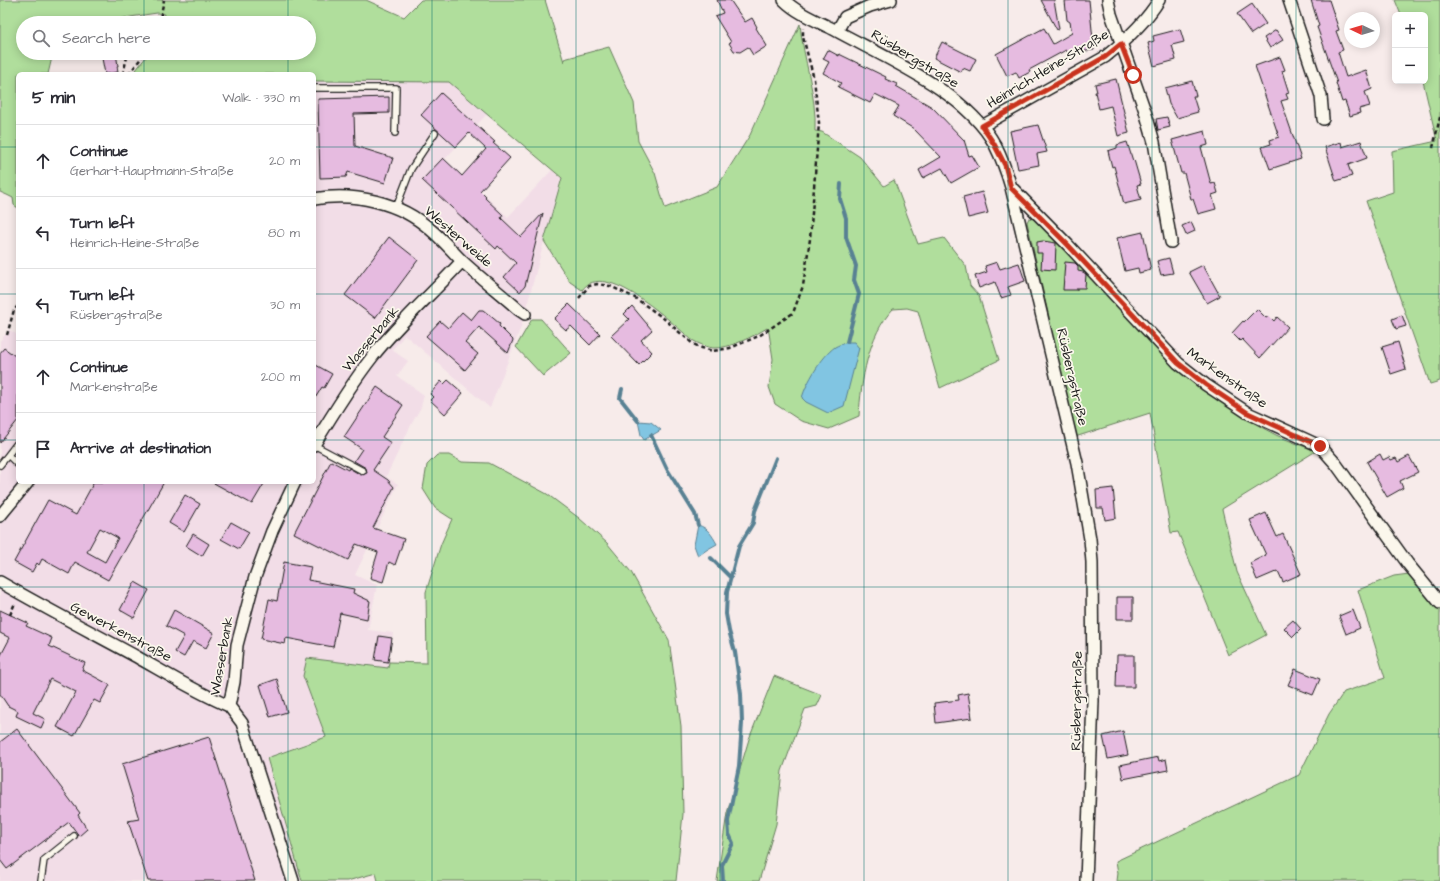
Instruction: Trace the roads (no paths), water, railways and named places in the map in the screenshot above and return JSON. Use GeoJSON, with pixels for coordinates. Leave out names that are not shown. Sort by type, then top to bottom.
{"type":"FeatureCollection","features":[{"type":"Feature","properties":{"kind":"street","name":"Rüsbergstraße"},"geometry":{"type":"LineString","coordinates":[[784,0],[803,13],[938,87],[960,104],[982,126],[1000,154],[1005,165],[1077,463],[1090,539],[1092,562],[1093,701],[1086,881]]}},
{"type":"Feature","properties":{"kind":"street"},"geometry":{"type":"LineString","coordinates":[[837,31],[845,17],[870,6],[891,0]]}},
{"type":"Feature","properties":{"kind":"street"},"geometry":{"type":"LineString","coordinates":[[1108,0],[1111,14],[1145,110],[1154,142],[1171,242]]}},
{"type":"Feature","properties":{"kind":"street","name":"Heinrich-Heine-Straße"},"geometry":{"type":"LineString","coordinates":[[982,126],[1105,57],[1121,44],[1159,0]]}},
{"type":"Feature","properties":{"kind":"street"},"geometry":{"type":"LineString","coordinates":[[1289,0],[1321,96],[1323,119]]}},
{"type":"Feature","properties":{"kind":"street","name":"Markenstraße"},"geometry":{"type":"LineString","coordinates":[[1011,188],[1068,245],[1178,363],[1206,385],[1248,413],[1320,446],[1336,464],[1408,564],[1440,603]]}},
{"type":"Feature","properties":{"kind":"street","name":"Westerweide"},"geometry":{"type":"LineString","coordinates":[[316,199],[336,197],[372,201],[396,208],[418,219],[431,229],[462,261],[519,310],[526,314]]}},
{"type":"Feature","properties":{"kind":"street","name":"Wasserbank"},"geometry":{"type":"LineString","coordinates":[[316,442],[332,415],[373,356],[402,323],[462,261]]}},
{"type":"Feature","properties":{"kind":"street"},"geometry":{"type":"LineString","coordinates":[[0,516],[26,484]]}},
{"type":"Feature","properties":{"kind":"street","name":"Wasserbank"},"geometry":{"type":"LineString","coordinates":[[293,881],[242,723],[229,706],[234,682],[237,645],[255,577],[272,531],[294,484]]}},
{"type":"Feature","properties":{"kind":"street","name":"Gewerkenstraße"},"geometry":{"type":"LineString","coordinates":[[0,582],[56,614],[138,657],[207,697],[229,706]]}},
{"type":"Feature","properties":{"kind":"lane"},"geometry":{"type":"LineString","coordinates":[[316,88],[396,88],[396,133]]}},
{"type":"Feature","properties":{"kind":"lane"},"geometry":{"type":"LineString","coordinates":[[396,208],[411,170],[435,133]]}},
{"type":"Feature","properties":{"kind":"lane"},"geometry":{"type":"LineString","coordinates":[[0,465],[16,445]]}},
{"type":"Feature","properties":{"kind":"lane"},"geometry":{"type":"LineString","coordinates":[[316,446],[363,471]]}},
{"type":"Feature","properties":{"kind":"lane"},"geometry":{"type":"LineString","coordinates":[[8,456],[16,463]]}},
{"type":"Feature","properties":{"kind":"lane"},"geometry":{"type":"LineString","coordinates":[[41,881],[44,860],[74,836]]}},
{"type":"Feature","properties":{"kind":"water"},"geometry":{"type":"Polygon","coordinates":[[[847,342],[854,342],[859,348],[844,406],[828,413],[806,402],[802,398],[820,363],[835,347],[847,342]]]}},
{"type":"Feature","properties":{"kind":"water"},"geometry":{"type":"Polygon","coordinates":[[[638,421],[651,422],[661,430],[644,440],[641,435],[638,421]]]}},
{"type":"Feature","properties":{"kind":"water"},"geometry":{"type":"Polygon","coordinates":[[[698,525],[707,530],[717,544],[698,556],[694,545],[698,525]]]}},
{"type":"Feature","properties":{"kind":"waterway"},"geometry":{"type":"LineString","coordinates":[[841,184],[840,199],[846,218],[846,237],[856,266],[854,280],[859,294],[847,342]]}},
{"type":"Feature","properties":{"kind":"waterway"},"geometry":{"type":"LineString","coordinates":[[622,389],[620,398],[638,421]]}},
{"type":"Feature","properties":{"kind":"waterway"},"geometry":{"type":"LineString","coordinates":[[651,435],[667,469],[695,514],[698,525]]}},
{"type":"Feature","properties":{"kind":"waterway"},"geometry":{"type":"LineString","coordinates":[[723,881],[722,865],[733,843],[729,834],[728,821],[739,766],[742,723],[741,694],[735,652],[726,614],[727,592],[739,546],[753,523],[755,511],[776,458]]}},
{"type":"Feature","properties":{"kind":"waterway"},"geometry":{"type":"LineString","coordinates":[[711,558],[731,578]]}}]}
